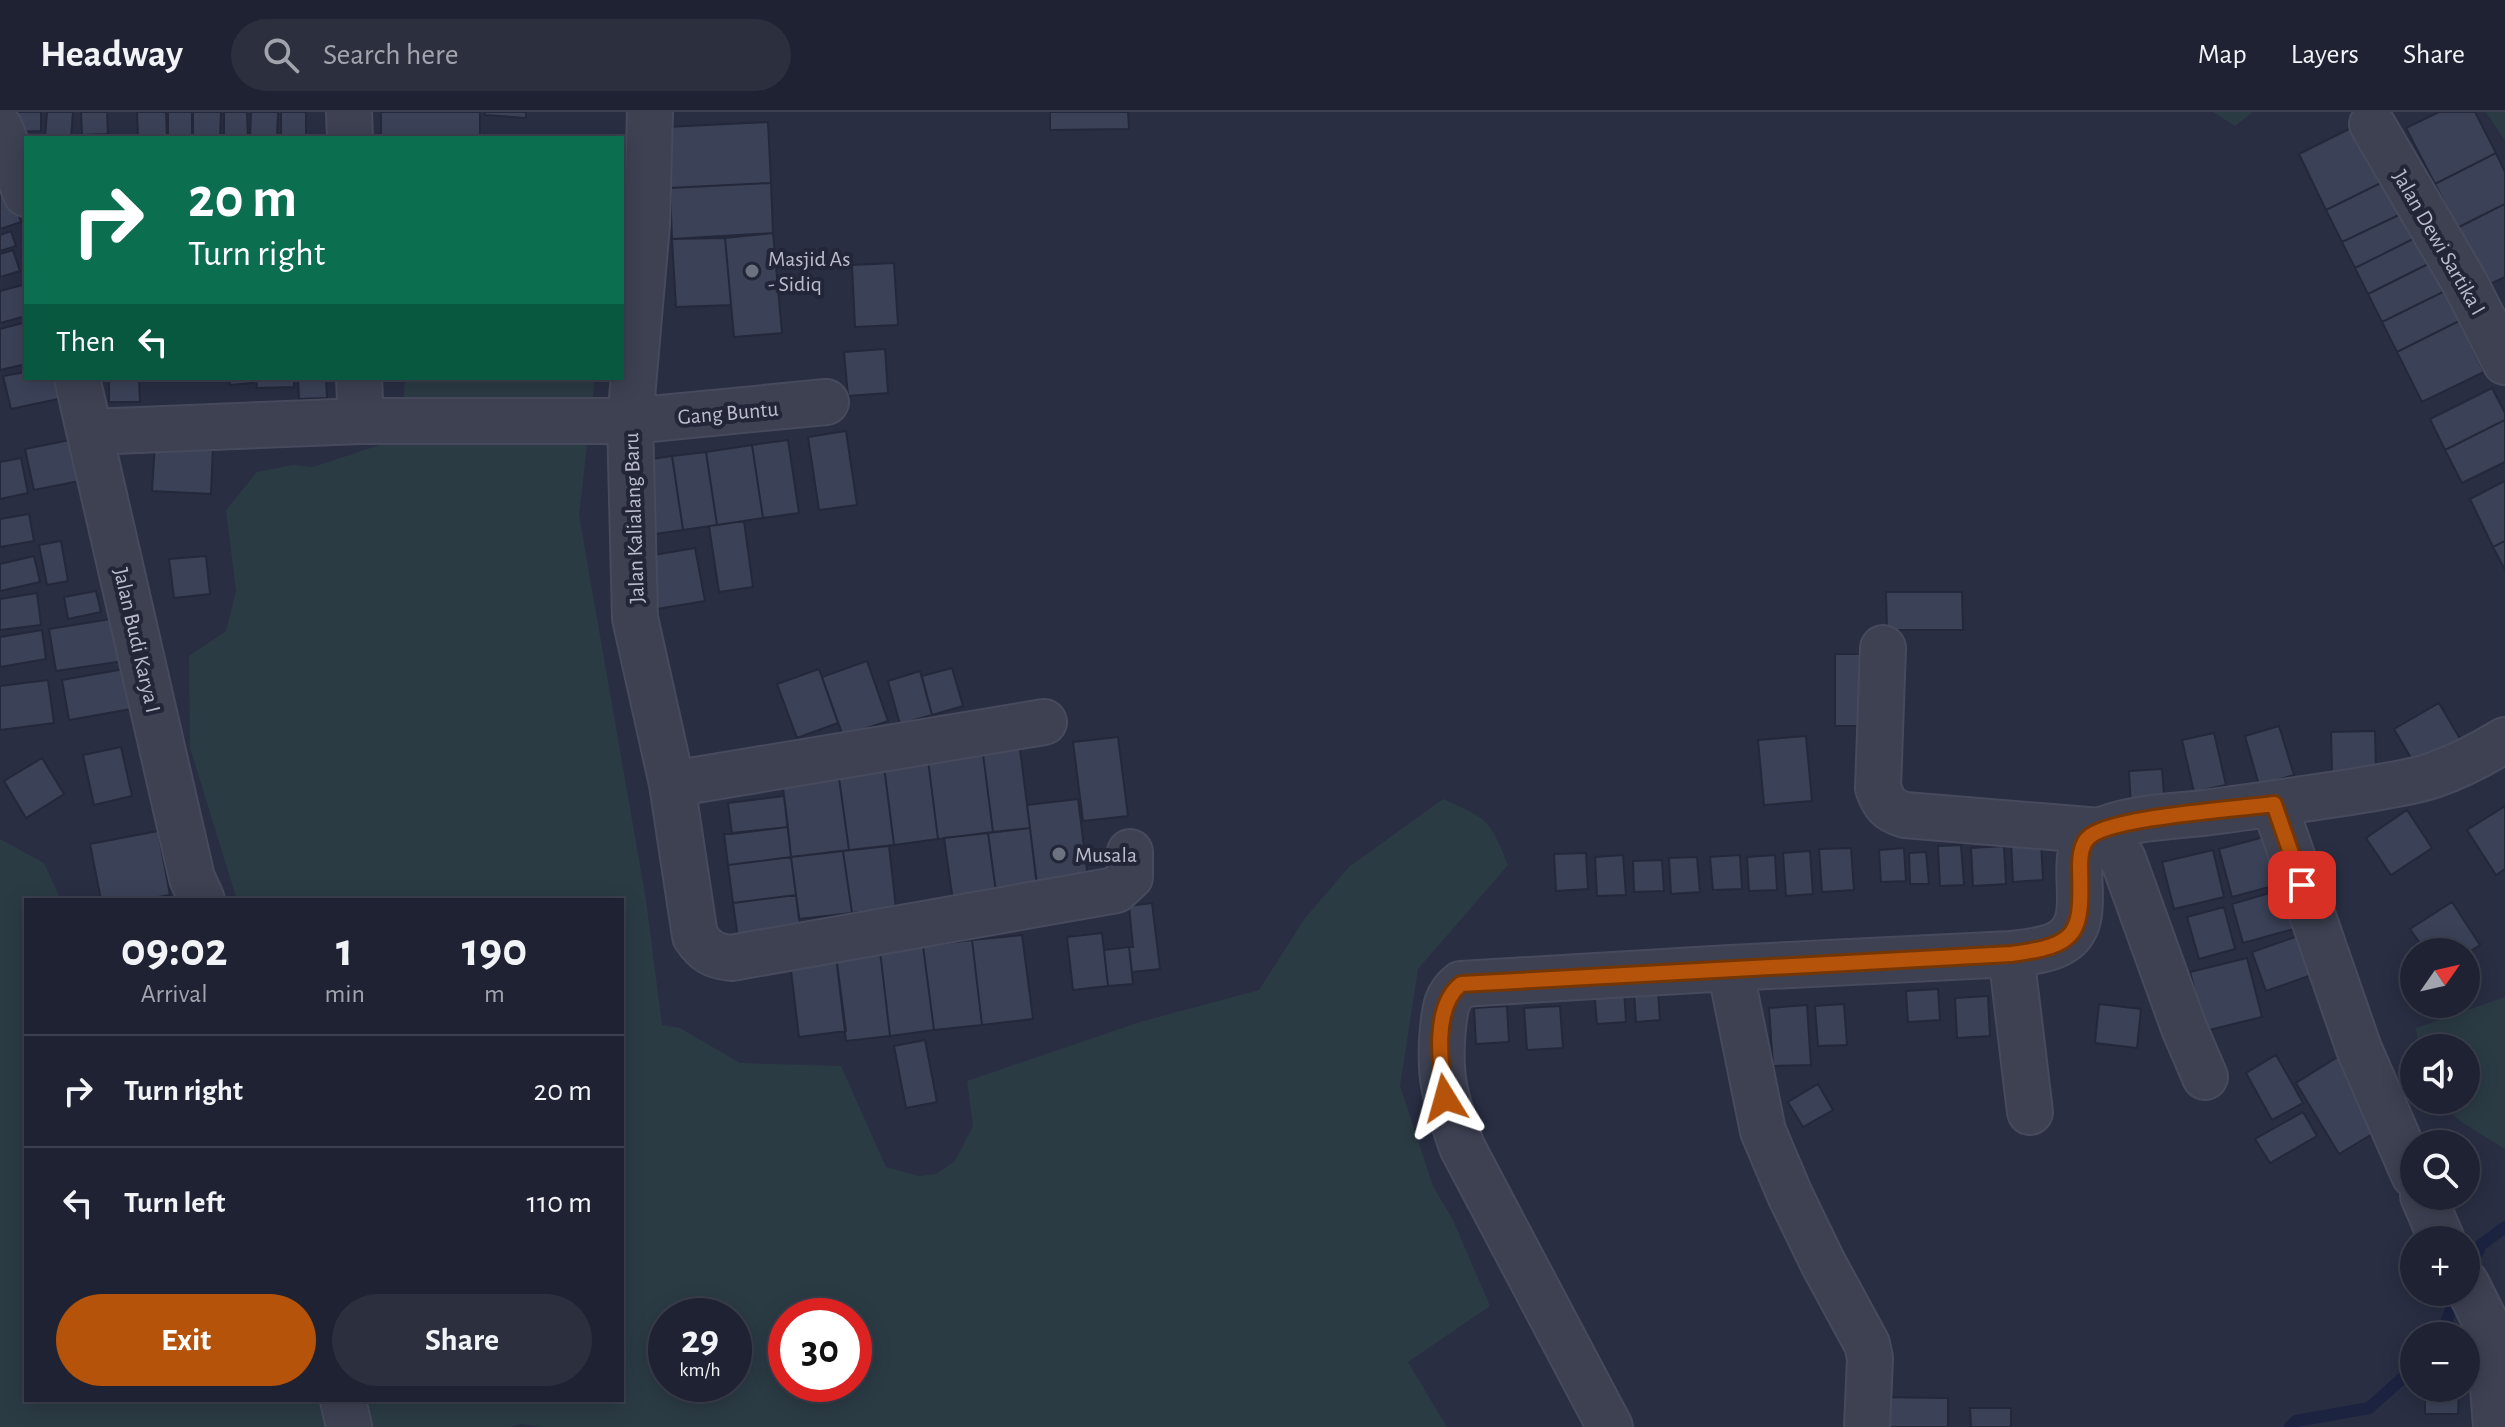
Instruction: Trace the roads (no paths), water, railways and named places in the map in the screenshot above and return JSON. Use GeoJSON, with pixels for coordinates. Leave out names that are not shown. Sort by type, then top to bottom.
{"type":"FeatureCollection","features":[{"type":"Feature","properties":{"kind":"street"},"geometry":{"type":"LineString","coordinates":[[349,112],[350,136]]}},
{"type":"Feature","properties":{"kind":"street"},"geometry":{"type":"LineString","coordinates":[[630,421],[647,224],[650,112]]}},
{"type":"Feature","properties":{"kind":"street","name":"Jalan Dewi Sartika I"},"geometry":{"type":"LineString","coordinates":[[2372,124],[2466,285],[2505,362]]}},
{"type":"Feature","properties":{"kind":"street"},"geometry":{"type":"LineString","coordinates":[[0,128],[24,189]]}},
{"type":"Feature","properties":{"kind":"street","name":"Jalan Budi Karya I"},"geometry":{"type":"LineString","coordinates":[[77,380],[192,878],[201,898]]}},
{"type":"Feature","properties":{"kind":"street"},"geometry":{"type":"LineString","coordinates":[[359,380],[361,421]]}},
{"type":"Feature","properties":{"kind":"street","name":"Gang Buntu"},"geometry":{"type":"LineString","coordinates":[[630,421],[826,402]]}},
{"type":"Feature","properties":{"kind":"street","name":"Jalan Kalialang Baru"},"geometry":{"type":"LineString","coordinates":[[90,432],[361,421],[630,421],[635,618],[672,784],[695,936],[705,951],[717,957],[747,955],[1116,890],[1130,877],[1130,852]]}},
{"type":"Feature","properties":{"kind":"street"},"geometry":{"type":"LineString","coordinates":[[1883,648],[1878,788],[1883,802],[1891,811],[1905,815],[2100,831],[2123,859],[2184,1028],[2205,1077]]}},
{"type":"Feature","properties":{"kind":"street"},"geometry":{"type":"LineString","coordinates":[[672,784],[1044,722]]}},
{"type":"Feature","properties":{"kind":"street"},"geometry":{"type":"LineString","coordinates":[[1610,1427],[1462,1147],[1445,1098],[1439,1062],[1449,993],[1461,984],[2042,950],[2060,944],[2073,934],[2079,917],[2080,855],[2089,836],[2100,831],[2134,820],[2274,804],[2401,784],[2472,760],[2505,740]]}},
{"type":"Feature","properties":{"kind":"street"},"geometry":{"type":"LineString","coordinates":[[2274,804],[2359,1049],[2400,1143]]}},
{"type":"Feature","properties":{"kind":"street"},"geometry":{"type":"LineString","coordinates":[[2011,954],[2030,1112]]}},
{"type":"Feature","properties":{"kind":"street"},"geometry":{"type":"LineString","coordinates":[[1730,968],[1763,1131],[1823,1263],[1867,1344],[1870,1358],[1867,1427]]}},
{"type":"Feature","properties":{"kind":"street"},"geometry":{"type":"LineString","coordinates":[[2479,1306],[2502,1348],[2491,1360],[2496,1427]]}},
{"type":"Feature","properties":{"kind":"street"},"geometry":{"type":"LineString","coordinates":[[343,1402],[349,1427]]}},
{"type":"Feature","properties":{"kind":"waterway"},"geometry":{"type":"LineString","coordinates":[[2480,1247],[2505,1227]]}},
{"type":"Feature","properties":{"kind":"waterway"},"geometry":{"type":"LineString","coordinates":[[2446,1322],[2453,1306]]}},
{"type":"Feature","properties":{"kind":"waterway"},"geometry":{"type":"LineString","coordinates":[[2290,1427],[2296,1421],[2369,1408],[2400,1380]]}},
{"type":"Feature","properties":{"kind":"place","name":"Masjid As - Sidiq"},"geometry":{"type":"Point","coordinates":[752,271]}},
{"type":"Feature","properties":{"kind":"place","name":"Musala"},"geometry":{"type":"Point","coordinates":[1059,854]}}]}
